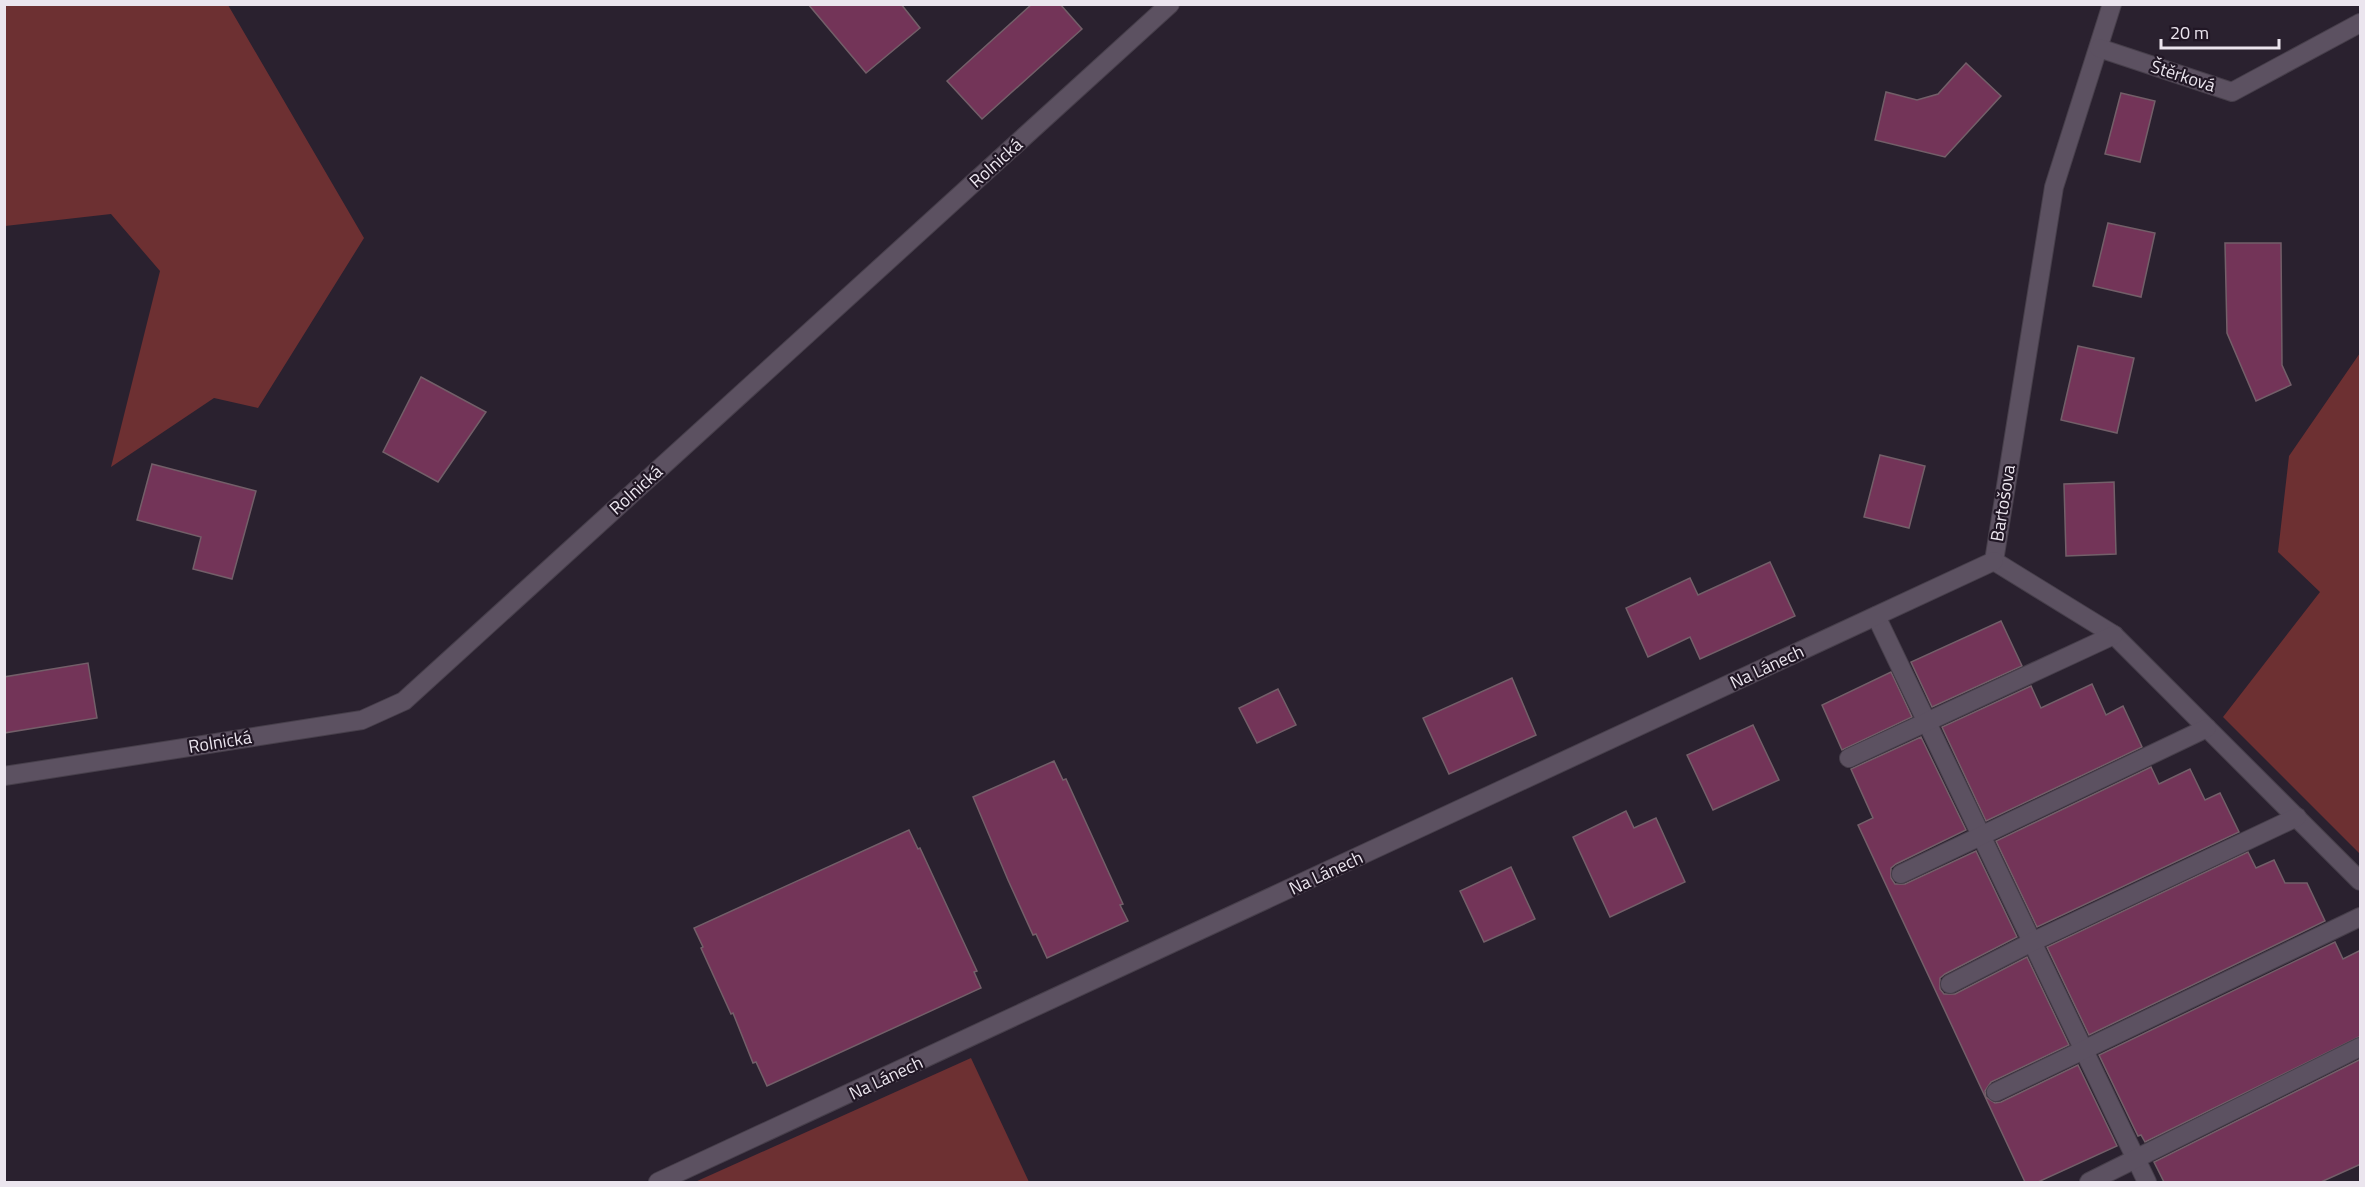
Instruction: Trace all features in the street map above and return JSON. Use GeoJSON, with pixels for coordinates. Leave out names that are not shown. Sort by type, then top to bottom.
{"type":"FeatureCollection","features":[{"type":"Feature","properties":{"kind":"street","name":"Rolnická"},"geometry":{"type":"LineString","coordinates":[[4,776],[362,720],[404,701],[1170,4]]}},
{"type":"Feature","properties":{"kind":"street","name":"Bartošova"},"geometry":{"type":"LineString","coordinates":[[2112,4],[2054,187],[1994,561],[2114,635],[2361,881]]}},
{"type":"Feature","properties":{"kind":"street","name":"Štěrková"},"geometry":{"type":"LineString","coordinates":[[2099,48],[2232,92],[2361,23]]}},
{"type":"Feature","properties":{"kind":"street","name":"Na Lánech"},"geometry":{"type":"LineString","coordinates":[[658,1182],[1994,561]]}},
{"type":"Feature","properties":{"kind":"street"},"geometry":{"type":"LineString","coordinates":[[1876,616],[2147,1182]]}},
{"type":"Feature","properties":{"kind":"street"},"geometry":{"type":"LineString","coordinates":[[1850,758],[2114,635]]}},
{"type":"Feature","properties":{"kind":"street"},"geometry":{"type":"LineString","coordinates":[[1901,874],[2207,728]]}},
{"type":"Feature","properties":{"kind":"street"},"geometry":{"type":"LineString","coordinates":[[1950,984],[2032,942],[2297,818]]}},
{"type":"Feature","properties":{"kind":"street"},"geometry":{"type":"LineString","coordinates":[[1996,1092],[2084,1052],[2361,917]]}},
{"type":"Feature","properties":{"kind":"street"},"geometry":{"type":"LineString","coordinates":[[2089,1182],[2361,1047]]}},
{"type":"Feature","properties":{"kind":"shaded area"},"geometry":{"type":"Polygon","coordinates":[[[4,5],[228,5],[364,238],[258,408],[214,398],[111,467],[160,271],[111,214],[5,226],[4,5]]]}},
{"type":"Feature","properties":{"kind":"shaded area"},"geometry":{"type":"Polygon","coordinates":[[[2360,353],[2360,854],[2223,717],[2320,592],[2278,552],[2289,456],[2360,353]]]}},
{"type":"Feature","properties":{"kind":"shaded area"},"geometry":{"type":"Polygon","coordinates":[[[971,1058],[1029,1182],[695,1182],[971,1058]]]}},
{"type":"Feature","properties":{"kind":"building"},"geometry":{"type":"Polygon","coordinates":[[[808,4],[901,4],[920,28],[866,73],[808,4]]]}},
{"type":"Feature","properties":{"kind":"building"},"geometry":{"type":"Polygon","coordinates":[[[1032,4],[1060,4],[1082,29],[982,119],[947,81],[1032,4]]]}},
{"type":"Feature","properties":{"kind":"building"},"geometry":{"type":"Polygon","coordinates":[[[1966,63],[2001,96],[1945,157],[1875,140],[1886,92],[1917,100],[1938,94],[1966,63]]]}},
{"type":"Feature","properties":{"kind":"building"},"geometry":{"type":"Polygon","coordinates":[[[2121,93],[2155,101],[2140,162],[2105,154],[2121,93]]]}},
{"type":"Feature","properties":{"kind":"building"},"geometry":{"type":"Polygon","coordinates":[[[2108,223],[2155,233],[2141,297],[2093,286],[2108,223]]]}},
{"type":"Feature","properties":{"kind":"building"},"geometry":{"type":"Polygon","coordinates":[[[2225,243],[2281,243],[2282,365],[2291,385],[2256,401],[2227,333],[2225,243]]]}},
{"type":"Feature","properties":{"kind":"building"},"geometry":{"type":"Polygon","coordinates":[[[2078,346],[2134,358],[2117,433],[2061,420],[2078,346]]]}},
{"type":"Feature","properties":{"kind":"building"},"geometry":{"type":"Polygon","coordinates":[[[421,377],[486,412],[438,482],[383,452],[421,377]]]}},
{"type":"Feature","properties":{"kind":"building"},"geometry":{"type":"Polygon","coordinates":[[[1880,455],[1925,466],[1909,528],[1864,517],[1880,455]]]}},
{"type":"Feature","properties":{"kind":"building"},"geometry":{"type":"Polygon","coordinates":[[[152,464],[256,491],[232,579],[193,569],[201,537],[137,520],[152,464]]]}},
{"type":"Feature","properties":{"kind":"building"},"geometry":{"type":"Polygon","coordinates":[[[2114,482],[2116,554],[2066,556],[2064,484],[2114,482]]]}},
{"type":"Feature","properties":{"kind":"building"},"geometry":{"type":"Polygon","coordinates":[[[1770,562],[1795,616],[1700,659],[1690,637],[1648,657],[1626,608],[1690,578],[1698,595],[1770,562]]]}},
{"type":"Feature","properties":{"kind":"building"},"geometry":{"type":"Polygon","coordinates":[[[2001,621],[2022,666],[1932,707],[1911,662],[2001,621]]]}},
{"type":"Feature","properties":{"kind":"building"},"geometry":{"type":"Polygon","coordinates":[[[88,663],[97,718],[4,733],[4,677],[88,663]]]}},
{"type":"Feature","properties":{"kind":"building"},"geometry":{"type":"Polygon","coordinates":[[[1891,672],[1912,717],[1842,750],[1822,705],[1891,672]]]}},
{"type":"Feature","properties":{"kind":"building"},"geometry":{"type":"Polygon","coordinates":[[[1512,678],[1536,735],[1449,774],[1423,718],[1512,678]]]}},
{"type":"Feature","properties":{"kind":"building"},"geometry":{"type":"Polygon","coordinates":[[[2092,684],[2106,715],[2123,706],[2142,747],[1986,821],[1942,727],[2031,686],[2041,708],[2092,684]]]}},
{"type":"Feature","properties":{"kind":"building"},"geometry":{"type":"Polygon","coordinates":[[[1278,689],[1296,725],[1257,743],[1239,708],[1278,689]]]}},
{"type":"Feature","properties":{"kind":"building"},"geometry":{"type":"Polygon","coordinates":[[[1753,725],[1779,780],[1713,810],[1687,755],[1753,725]]]}},
{"type":"Feature","properties":{"kind":"building"},"geometry":{"type":"Polygon","coordinates":[[[1921,737],[1966,830],[1896,864],[1891,868],[1891,878],[1895,884],[1905,884],[1976,851],[2017,937],[1945,974],[1940,978],[1940,989],[1944,994],[1955,994],[2027,957],[2069,1045],[1991,1082],[1985,1091],[1986,1097],[1995,1103],[2001,1102],[2078,1065],[2117,1146],[2038,1182],[2025,1182],[1858,825],[1873,818],[1851,769],[1921,737]]]}},
{"type":"Feature","properties":{"kind":"building"},"geometry":{"type":"Polygon","coordinates":[[[1054,761],[1063,780],[1066,779],[1123,904],[1120,905],[1128,921],[1047,958],[1036,934],[1033,935],[973,797],[1054,761]]]}},
{"type":"Feature","properties":{"kind":"building"},"geometry":{"type":"Polygon","coordinates":[[[2151,767],[2159,784],[2190,769],[2205,800],[2220,793],[2239,832],[2037,927],[1996,841],[2151,767]]]}},
{"type":"Feature","properties":{"kind":"building"},"geometry":{"type":"Polygon","coordinates":[[[1626,811],[1634,828],[1656,818],[1685,882],[1610,917],[1573,837],[1626,811]]]}},
{"type":"Feature","properties":{"kind":"building"},"geometry":{"type":"Polygon","coordinates":[[[909,830],[918,849],[920,848],[977,971],[974,972],[981,988],[767,1086],[756,1062],[753,1063],[694,928],[909,830]]]}},
{"type":"Feature","properties":{"kind":"building"},"geometry":{"type":"Polygon","coordinates":[[[2248,852],[2256,868],[2274,860],[2285,883],[2307,883],[2325,921],[2089,1035],[2047,947],[2248,852]]]}},
{"type":"Feature","properties":{"kind":"building"},"geometry":{"type":"Polygon","coordinates":[[[1511,867],[1535,919],[1484,942],[1460,891],[1511,867]]]}},
{"type":"Feature","properties":{"kind":"building"},"geometry":{"type":"Polygon","coordinates":[[[2335,942],[2343,959],[2361,950],[2361,1036],[2145,1142],[2141,1135],[2138,1136],[2099,1055],[2335,942]]]}},
{"type":"Feature","properties":{"kind":"building"},"geometry":{"type":"Polygon","coordinates":[[[2361,1059],[2361,1164],[2321,1182],[2164,1182],[2154,1162],[2361,1059]]]}}]}
